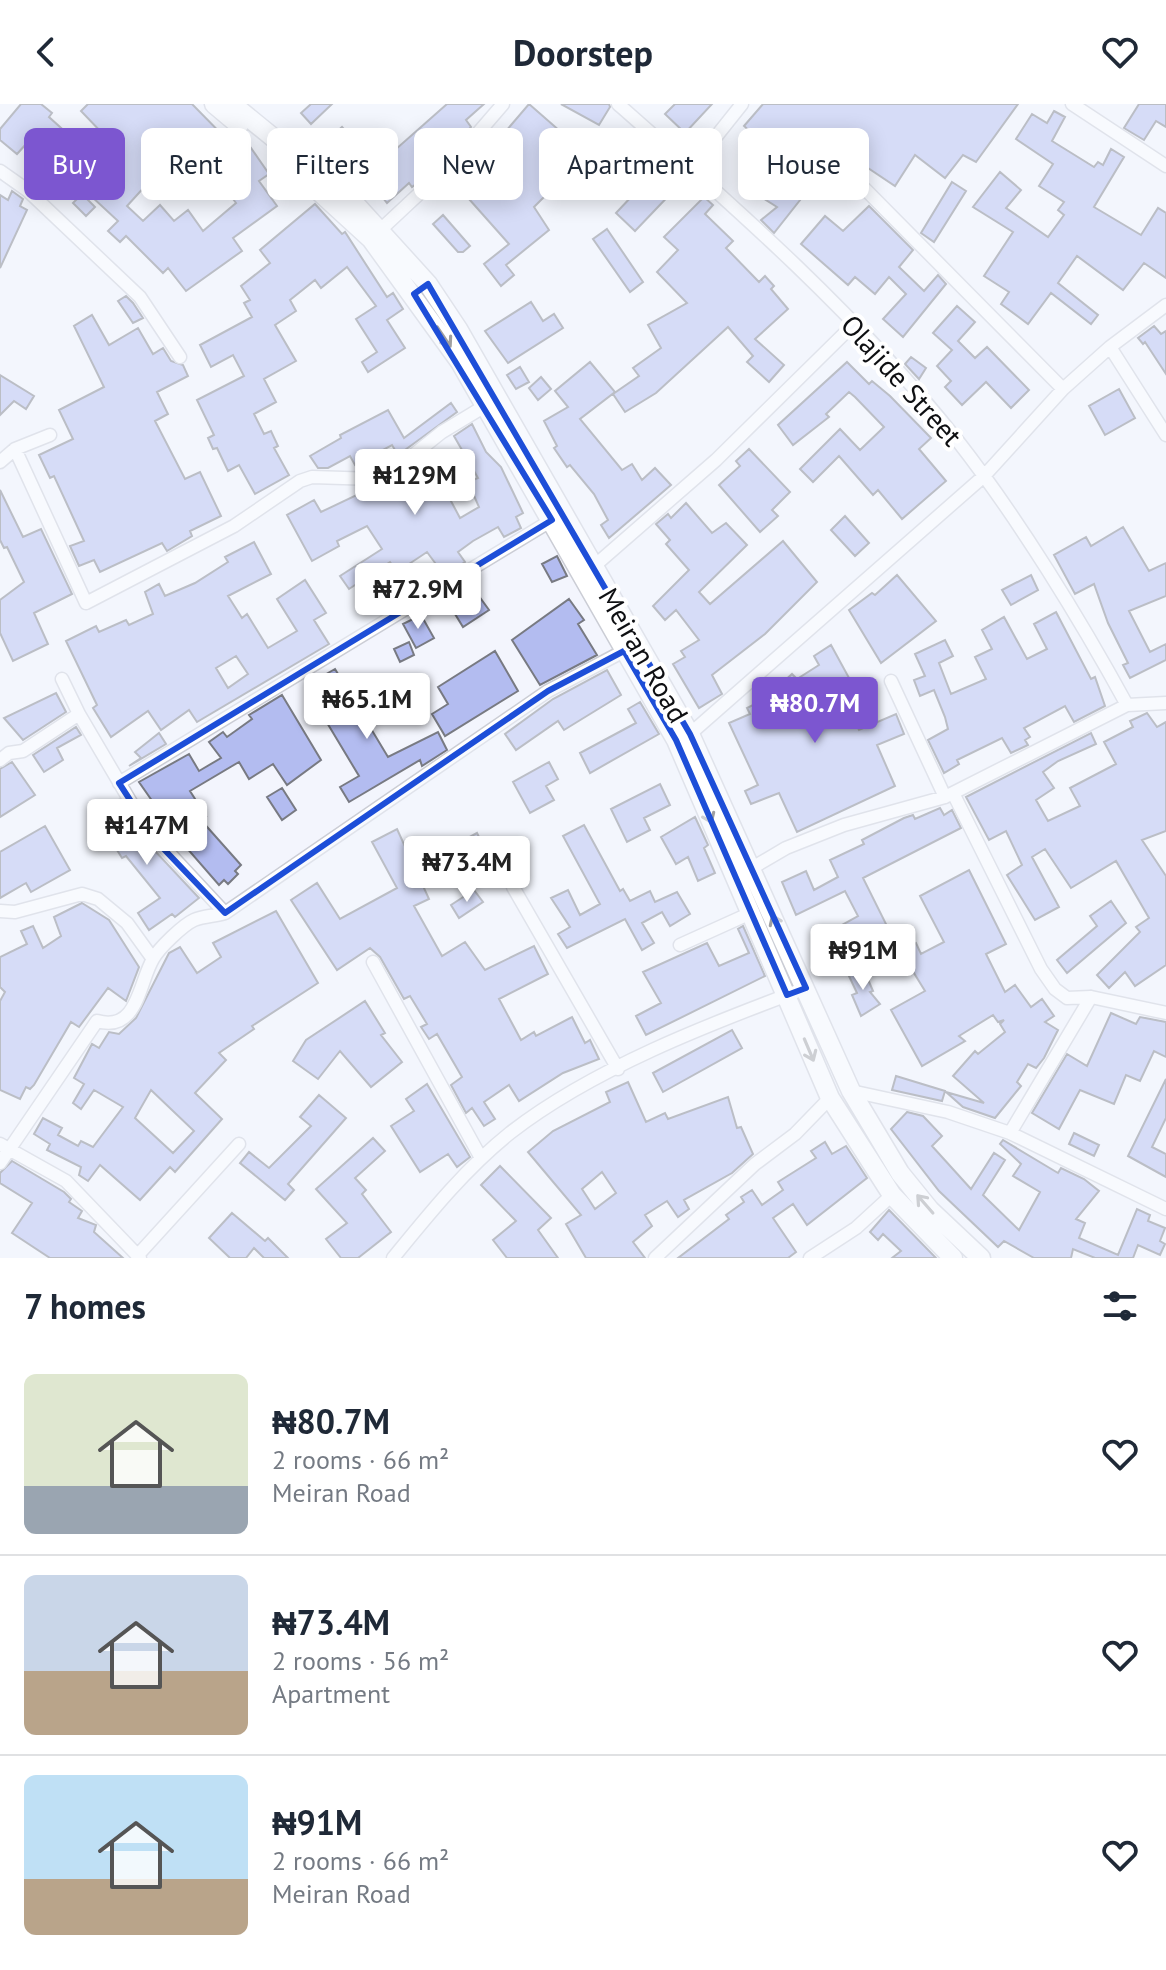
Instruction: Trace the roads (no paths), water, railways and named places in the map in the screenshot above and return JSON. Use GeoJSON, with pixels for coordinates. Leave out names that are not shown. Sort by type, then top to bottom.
{"type":"FeatureCollection","features":[{"type":"Feature","properties":{"kind":"main road","name":"Meiran Road"},"geometry":{"type":"LineString","coordinates":[[214,104],[376,234]]}},
{"type":"Feature","properties":{"kind":"main road","name":"Meiran Road"},"geometry":{"type":"LineString","coordinates":[[232,104],[336,187],[421,289],[500,400],[592,568],[690,734],[851,1091],[900,1173],[930,1210],[981,1258]]}},
{"type":"Feature","properties":{"kind":"main road","name":"Meiran Road"},"geometry":{"type":"LineString","coordinates":[[421,289],[676,740],[753,912],[830,1098],[892,1195],[953,1258]]}},
{"type":"Feature","properties":{"kind":"street"},"geometry":{"type":"LineString","coordinates":[[376,234],[453,162],[503,104]]}},
{"type":"Feature","properties":{"kind":"street","name":"Olajide Street"},"geometry":{"type":"LineString","coordinates":[[618,104],[645,128]]}},
{"type":"Feature","properties":{"kind":"street"},"geometry":{"type":"LineString","coordinates":[[722,129],[742,104]]}},
{"type":"Feature","properties":{"kind":"street"},"geometry":{"type":"LineString","coordinates":[[1072,104],[1166,166]]}},
{"type":"Feature","properties":{"kind":"street"},"geometry":{"type":"LineString","coordinates":[[0,171],[27,190],[140,297],[180,357]]}},
{"type":"Feature","properties":{"kind":"street"},"geometry":{"type":"LineString","coordinates":[[869,193],[1063,389]]}},
{"type":"Feature","properties":{"kind":"street","name":"Olajide Street"},"geometry":{"type":"LineString","coordinates":[[722,198],[854,324],[984,476],[1103,661],[1127,705]]}},
{"type":"Feature","properties":{"kind":"street"},"geometry":{"type":"LineString","coordinates":[[690,734],[984,476],[1063,389],[1110,347],[1166,305]]}},
{"type":"Feature","properties":{"kind":"street"},"geometry":{"type":"LineString","coordinates":[[592,568],[716,460],[854,324]]}},
{"type":"Feature","properties":{"kind":"street"},"geometry":{"type":"LineString","coordinates":[[1110,347],[1166,435]]}},
{"type":"Feature","properties":{"kind":"street"},"geometry":{"type":"LineString","coordinates":[[15,449],[86,603],[234,526],[300,481],[312,477],[375,479],[387,476],[442,432],[485,406]]}},
{"type":"Feature","properties":{"kind":"street"},"geometry":{"type":"LineString","coordinates":[[0,462],[15,449],[50,435]]}},
{"type":"Feature","properties":{"kind":"street"},"geometry":{"type":"LineString","coordinates":[[119,783],[552,520]]}},
{"type":"Feature","properties":{"kind":"street"},"geometry":{"type":"LineString","coordinates":[[0,1163],[6,1147],[97,1021],[107,1023],[128,1015],[145,987],[153,959],[193,921],[225,913],[548,691],[624,651]]}},
{"type":"Feature","properties":{"kind":"street"},"geometry":{"type":"LineString","coordinates":[[62,679],[79,714],[104,750],[119,783],[152,836],[225,913]]}},
{"type":"Feature","properties":{"kind":"street"},"geometry":{"type":"LineString","coordinates":[[891,681],[1041,969],[1055,989],[1067,998],[1091,997],[1166,1013]]}},
{"type":"Feature","properties":{"kind":"street"},"geometry":{"type":"LineString","coordinates":[[752,868],[786,848],[844,825],[949,795],[1127,705],[1166,703]]}},
{"type":"Feature","properties":{"kind":"street"},"geometry":{"type":"LineString","coordinates":[[0,760],[9,753],[23,751],[79,714]]}},
{"type":"Feature","properties":{"kind":"street"},"geometry":{"type":"LineString","coordinates":[[513,887],[618,1069]]}},
{"type":"Feature","properties":{"kind":"street"},"geometry":{"type":"LineString","coordinates":[[0,911],[15,912],[82,894],[90,896],[127,923],[153,959]]}},
{"type":"Feature","properties":{"kind":"street"},"geometry":{"type":"LineString","coordinates":[[680,945],[753,912]]}},
{"type":"Feature","properties":{"kind":"street"},"geometry":{"type":"LineString","coordinates":[[373,962],[481,1158]]}},
{"type":"Feature","properties":{"kind":"street"},"geometry":{"type":"LineString","coordinates":[[393,1258],[481,1158],[528,1120],[688,1034],[806,988]]}},
{"type":"Feature","properties":{"kind":"street"},"geometry":{"type":"LineString","coordinates":[[1010,1133],[1091,997]]}},
{"type":"Feature","properties":{"kind":"street"},"geometry":{"type":"LineString","coordinates":[[851,1091],[948,1112],[1010,1133],[1166,1209]]}},
{"type":"Feature","properties":{"kind":"street"},"geometry":{"type":"LineString","coordinates":[[655,1258],[755,1164],[795,1134],[830,1098]]}},
{"type":"Feature","properties":{"kind":"street"},"geometry":{"type":"LineString","coordinates":[[6,1147],[66,1181],[139,1257],[239,1144]]}},
{"type":"Feature","properties":{"kind":"street"},"geometry":{"type":"LineString","coordinates":[[810,1258],[856,1228],[892,1195]]}}]}
